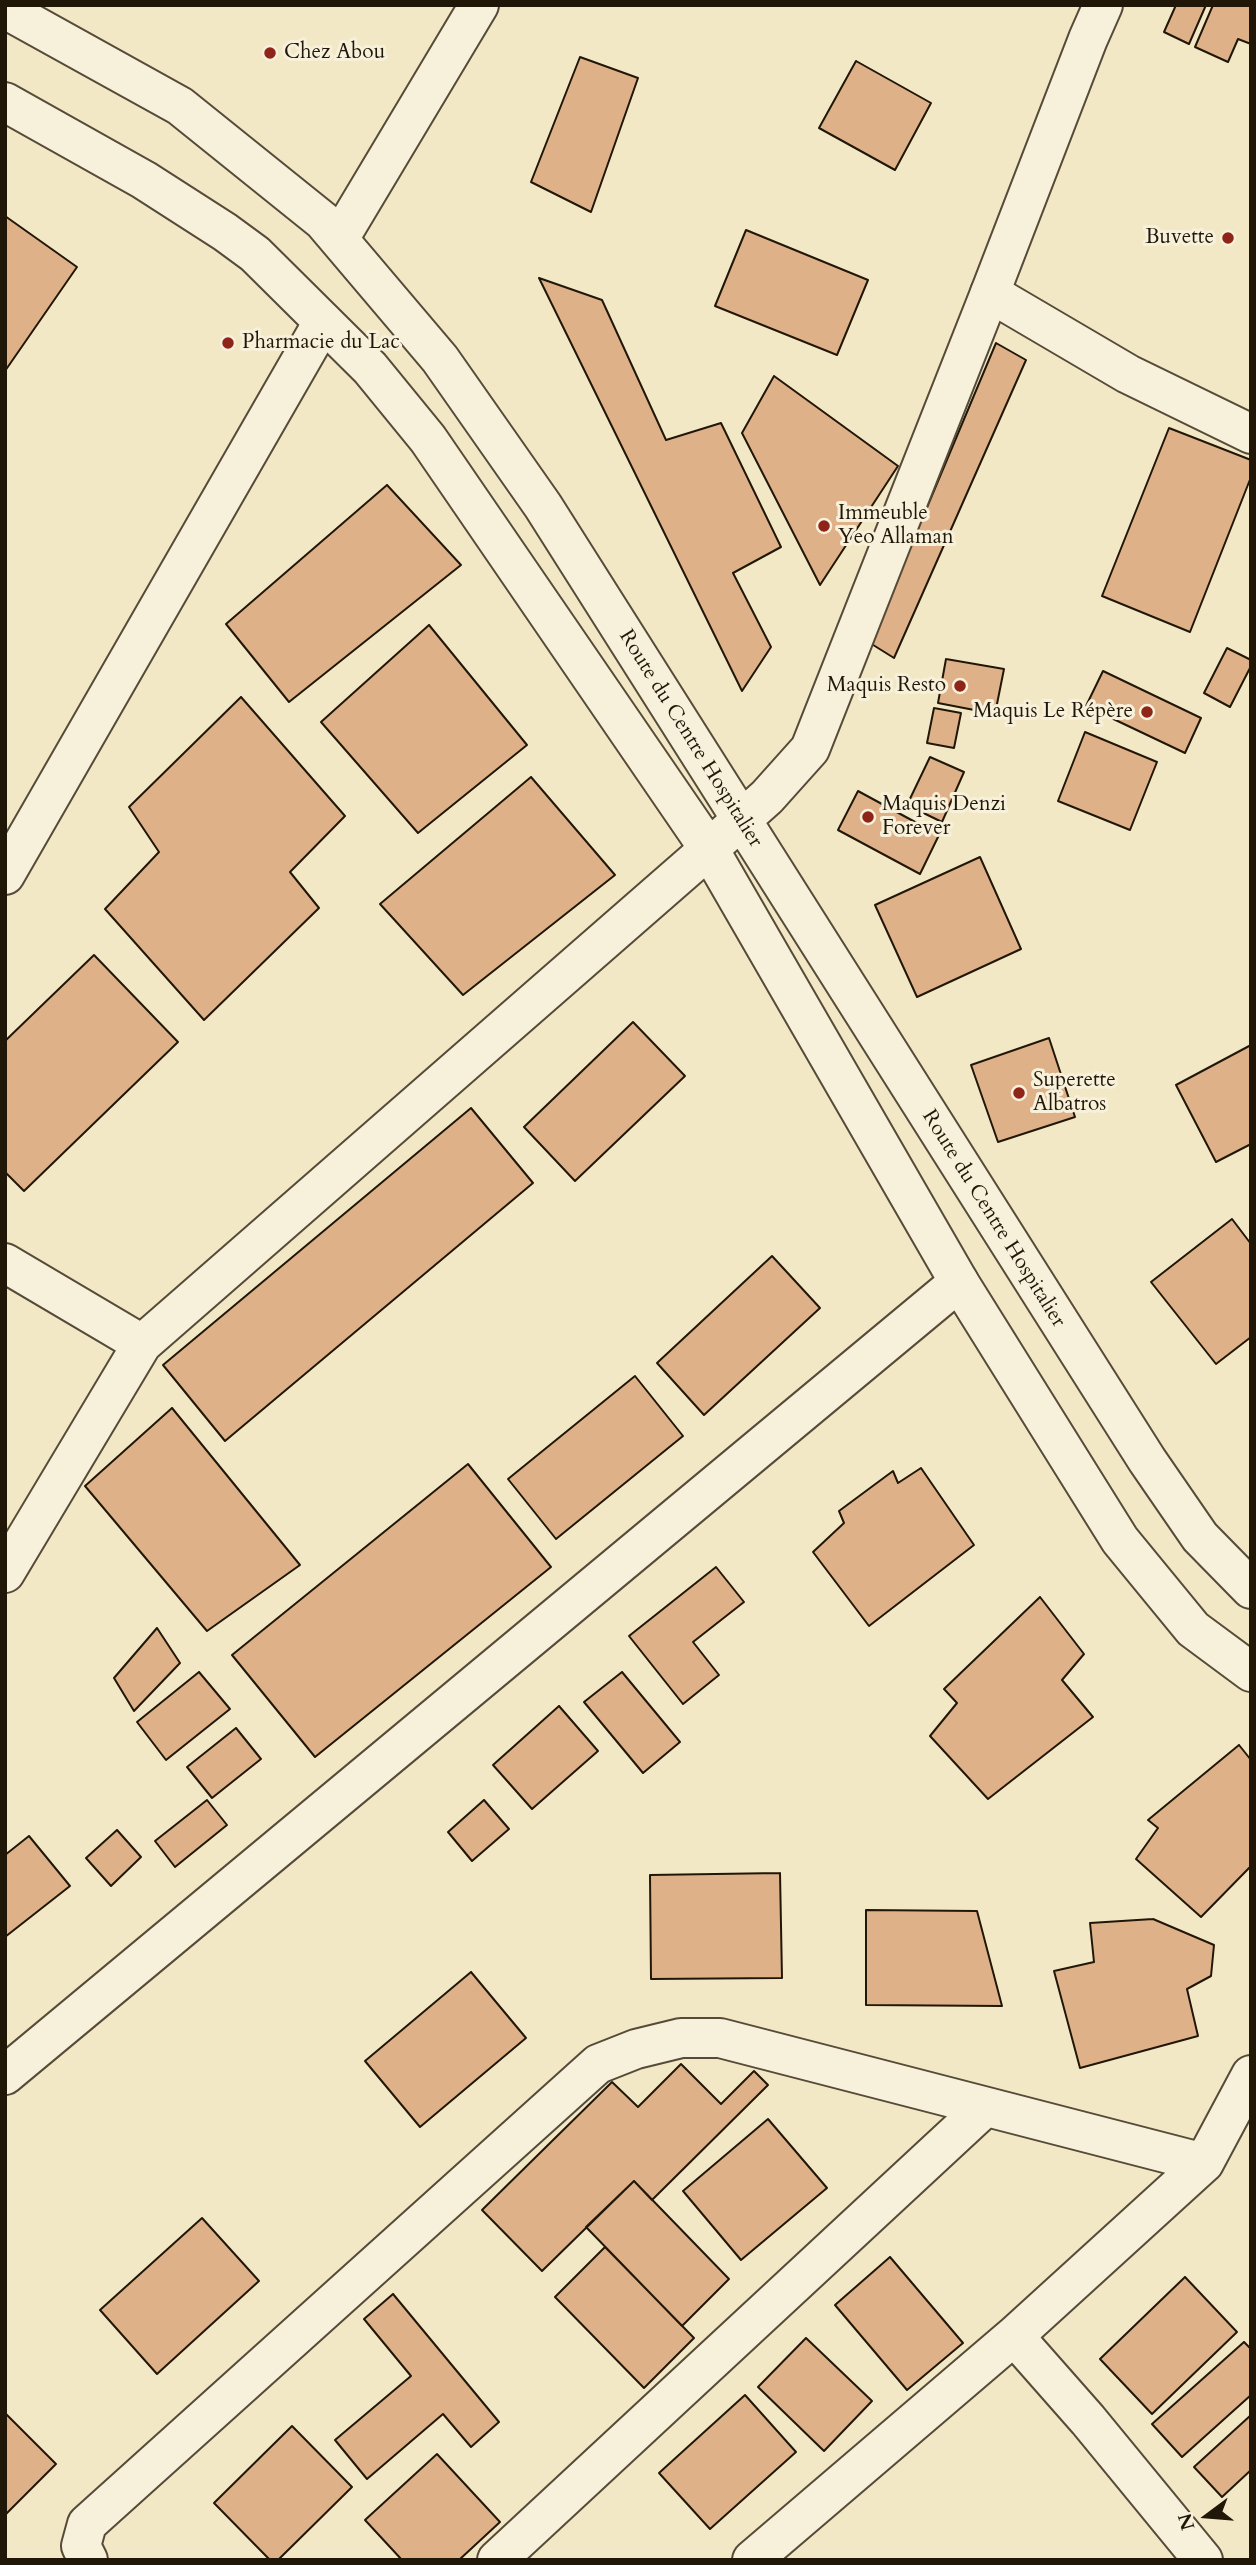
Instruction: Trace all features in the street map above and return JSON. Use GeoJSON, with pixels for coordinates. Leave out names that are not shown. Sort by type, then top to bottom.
{"type":"FeatureCollection","features":[{"type":"Feature","properties":{"kind":"street"},"geometry":{"type":"LineString","coordinates":[[339,239],[480,5]]}},
{"type":"Feature","properties":{"kind":"street"},"geometry":{"type":"LineString","coordinates":[[5,1573],[142,1344],[709,849],[767,797],[810,749],[1088,39],[1104,5]]}},
{"type":"Feature","properties":{"kind":"street","name":"Route du Centre Hospitalier"},"geometry":{"type":"LineString","coordinates":[[5,9],[180,106],[323,221],[440,359],[543,506],[1147,1460],[1200,1537],[1251,1589]]}},
{"type":"Feature","properties":{"kind":"street","name":"Route du Centre Hospitalier"},"geometry":{"type":"LineString","coordinates":[[5,102],[144,180],[255,254],[370,368],[429,439],[709,849],[959,1282],[1119,1540],[1193,1629],[1251,1672]]}},
{"type":"Feature","properties":{"kind":"street"},"geometry":{"type":"LineString","coordinates":[[990,293],[1128,374],[1251,434]]}},
{"type":"Feature","properties":{"kind":"street"},"geometry":{"type":"LineString","coordinates":[[5,875],[323,322]]}},
{"type":"Feature","properties":{"kind":"street"},"geometry":{"type":"LineString","coordinates":[[5,1263],[142,1344]]}},
{"type":"Feature","properties":{"kind":"street"},"geometry":{"type":"LineString","coordinates":[[5,2075],[959,1282]]}},
{"type":"Feature","properties":{"kind":"street"},"geometry":{"type":"LineString","coordinates":[[88,2560],[81,2546],[87,2524],[598,2064],[636,2049],[681,2038],[720,2038],[1205,2163]]}},
{"type":"Feature","properties":{"kind":"street"},"geometry":{"type":"LineString","coordinates":[[752,2560],[1014,2336],[1205,2163],[1251,2075]]}},
{"type":"Feature","properties":{"kind":"street"},"geometry":{"type":"LineString","coordinates":[[497,2560],[985,2106]]}},
{"type":"Feature","properties":{"kind":"street"},"geometry":{"type":"LineString","coordinates":[[1014,2336],[1088,2420],[1203,2560]]}},
{"type":"Feature","properties":{"kind":"building"},"geometry":{"type":"Polygon","coordinates":[[[1176,5],[1206,5],[1189,44],[1164,32],[1176,5]]]}},
{"type":"Feature","properties":{"kind":"building"},"geometry":{"type":"Polygon","coordinates":[[[1213,5],[1251,5],[1251,44],[1238,39],[1228,62],[1195,47],[1213,5]]]}},
{"type":"Feature","properties":{"kind":"building"},"geometry":{"type":"Polygon","coordinates":[[[580,57],[638,78],[591,212],[531,182],[580,57]]]}},
{"type":"Feature","properties":{"kind":"building"},"geometry":{"type":"Polygon","coordinates":[[[856,61],[931,103],[895,170],[819,128],[856,61]]]}},
{"type":"Feature","properties":{"kind":"building"},"geometry":{"type":"Polygon","coordinates":[[[5,216],[77,267],[5,371],[5,216]]]}},
{"type":"Feature","properties":{"kind":"building"},"geometry":{"type":"Polygon","coordinates":[[[746,230],[868,280],[837,355],[715,306],[746,230]]]}},
{"type":"Feature","properties":{"kind":"building"},"geometry":{"type":"Polygon","coordinates":[[[539,278],[602,300],[666,440],[721,423],[781,547],[733,573],[771,647],[742,691],[539,278]]]}},
{"type":"Feature","properties":{"kind":"building"},"geometry":{"type":"Polygon","coordinates":[[[996,343],[1026,360],[894,658],[870,643],[996,343]]]}},
{"type":"Feature","properties":{"kind":"building","name":"Immeuble Yeo Allaman"},"geometry":{"type":"Polygon","coordinates":[[[774,376],[898,466],[820,585],[742,433],[774,376]]]}},
{"type":"Feature","properties":{"kind":"building"},"geometry":{"type":"Polygon","coordinates":[[[1169,428],[1251,460],[1251,477],[1190,632],[1102,596],[1169,428]]]}},
{"type":"Feature","properties":{"kind":"building"},"geometry":{"type":"Polygon","coordinates":[[[387,485],[461,565],[289,702],[226,624],[387,485]]]}},
{"type":"Feature","properties":{"kind":"building"},"geometry":{"type":"Polygon","coordinates":[[[429,625],[527,745],[418,833],[321,722],[429,625]]]}},
{"type":"Feature","properties":{"kind":"building"},"geometry":{"type":"Polygon","coordinates":[[[1227,648],[1251,660],[1251,666],[1230,707],[1204,693],[1227,648]]]}},
{"type":"Feature","properties":{"kind":"building"},"geometry":{"type":"Polygon","coordinates":[[[946,659],[1004,669],[995,714],[938,703],[946,659]]]}},
{"type":"Feature","properties":{"kind":"building"},"geometry":{"type":"Polygon","coordinates":[[[1103,671],[1201,718],[1185,753],[1086,706],[1103,671]]]}},
{"type":"Feature","properties":{"kind":"building"},"geometry":{"type":"Polygon","coordinates":[[[241,697],[345,816],[290,872],[319,908],[204,1020],[105,909],[159,852],[129,807],[241,697]]]}},
{"type":"Feature","properties":{"kind":"building"},"geometry":{"type":"Polygon","coordinates":[[[934,708],[961,713],[954,748],[927,743],[934,708]]]}},
{"type":"Feature","properties":{"kind":"building"},"geometry":{"type":"Polygon","coordinates":[[[1085,732],[1157,762],[1130,830],[1058,801],[1085,732]]]}},
{"type":"Feature","properties":{"kind":"building"},"geometry":{"type":"Polygon","coordinates":[[[930,757],[964,772],[942,822],[907,805],[930,757]]]}},
{"type":"Feature","properties":{"kind":"building"},"geometry":{"type":"Polygon","coordinates":[[[531,777],[615,875],[463,995],[380,904],[531,777]]]}},
{"type":"Feature","properties":{"kind":"building"},"geometry":{"type":"Polygon","coordinates":[[[858,791],[939,835],[920,874],[838,830],[858,791]]]}},
{"type":"Feature","properties":{"kind":"building"},"geometry":{"type":"Polygon","coordinates":[[[980,857],[1021,949],[917,997],[875,905],[980,857]]]}},
{"type":"Feature","properties":{"kind":"building"},"geometry":{"type":"Polygon","coordinates":[[[94,955],[178,1042],[24,1191],[5,1172],[5,1041],[94,955]]]}},
{"type":"Feature","properties":{"kind":"building"},"geometry":{"type":"Polygon","coordinates":[[[633,1022],[685,1076],[575,1181],[524,1127],[633,1022]]]}},
{"type":"Feature","properties":{"kind":"building"},"geometry":{"type":"Polygon","coordinates":[[[1049,1038],[1075,1117],[998,1142],[971,1065],[1049,1038]]]}},
{"type":"Feature","properties":{"kind":"building"},"geometry":{"type":"Polygon","coordinates":[[[1251,1045],[1251,1144],[1216,1162],[1176,1085],[1251,1045]]]}},
{"type":"Feature","properties":{"kind":"building"},"geometry":{"type":"Polygon","coordinates":[[[471,1108],[533,1183],[225,1441],[163,1365],[471,1108]]]}},
{"type":"Feature","properties":{"kind":"building"},"geometry":{"type":"Polygon","coordinates":[[[1232,1219],[1251,1244],[1251,1337],[1216,1364],[1151,1282],[1232,1219]]]}},
{"type":"Feature","properties":{"kind":"building"},"geometry":{"type":"Polygon","coordinates":[[[772,1256],[820,1308],[704,1415],[657,1363],[772,1256]]]}},
{"type":"Feature","properties":{"kind":"building"},"geometry":{"type":"Polygon","coordinates":[[[635,1376],[683,1436],[556,1539],[508,1479],[635,1376]]]}},
{"type":"Feature","properties":{"kind":"building"},"geometry":{"type":"Polygon","coordinates":[[[172,1408],[300,1565],[207,1631],[85,1486],[172,1408]]]}},
{"type":"Feature","properties":{"kind":"building"},"geometry":{"type":"Polygon","coordinates":[[[468,1464],[551,1567],[315,1757],[232,1655],[468,1464]]]}},
{"type":"Feature","properties":{"kind":"building"},"geometry":{"type":"Polygon","coordinates":[[[921,1468],[974,1545],[869,1626],[813,1552],[844,1523],[839,1511],[893,1471],[898,1483],[921,1468]]]}},
{"type":"Feature","properties":{"kind":"building"},"geometry":{"type":"Polygon","coordinates":[[[716,1567],[744,1602],[693,1642],[719,1675],[683,1704],[629,1636],[716,1567]]]}},
{"type":"Feature","properties":{"kind":"building"},"geometry":{"type":"Polygon","coordinates":[[[1040,1597],[1084,1654],[1062,1680],[1093,1717],[988,1799],[930,1736],[957,1703],[944,1689],[1040,1597]]]}},
{"type":"Feature","properties":{"kind":"building"},"geometry":{"type":"Polygon","coordinates":[[[157,1628],[180,1663],[134,1711],[114,1678],[157,1628]]]}},
{"type":"Feature","properties":{"kind":"building"},"geometry":{"type":"Polygon","coordinates":[[[199,1672],[230,1709],[166,1760],[137,1722],[199,1672]]]}},
{"type":"Feature","properties":{"kind":"building"},"geometry":{"type":"Polygon","coordinates":[[[622,1672],[680,1742],[643,1773],[584,1702],[622,1672]]]}},
{"type":"Feature","properties":{"kind":"building"},"geometry":{"type":"Polygon","coordinates":[[[559,1706],[598,1751],[532,1809],[493,1765],[559,1706]]]}},
{"type":"Feature","properties":{"kind":"building"},"geometry":{"type":"Polygon","coordinates":[[[236,1728],[261,1759],[212,1798],[187,1767],[236,1728]]]}},
{"type":"Feature","properties":{"kind":"building"},"geometry":{"type":"Polygon","coordinates":[[[1239,1745],[1251,1760],[1251,1866],[1201,1917],[1136,1859],[1158,1828],[1148,1820],[1239,1745]]]}},
{"type":"Feature","properties":{"kind":"building"},"geometry":{"type":"Polygon","coordinates":[[[207,1800],[227,1825],[175,1867],[155,1841],[207,1800]]]}},
{"type":"Feature","properties":{"kind":"building"},"geometry":{"type":"Polygon","coordinates":[[[484,1800],[509,1829],[472,1861],[448,1832],[484,1800]]]}},
{"type":"Feature","properties":{"kind":"building"},"geometry":{"type":"Polygon","coordinates":[[[117,1830],[141,1857],[111,1886],[86,1858],[117,1830]]]}},
{"type":"Feature","properties":{"kind":"building"},"geometry":{"type":"Polygon","coordinates":[[[29,1836],[70,1886],[5,1937],[5,1855],[29,1836]]]}},
{"type":"Feature","properties":{"kind":"building"},"geometry":{"type":"Polygon","coordinates":[[[780,1873],[782,1978],[651,1979],[650,1875],[780,1873]]]}},
{"type":"Feature","properties":{"kind":"building"},"geometry":{"type":"Polygon","coordinates":[[[866,1910],[977,1911],[1002,2006],[866,2005],[866,1910]]]}},
{"type":"Feature","properties":{"kind":"building"},"geometry":{"type":"Polygon","coordinates":[[[1153,1919],[1214,1945],[1211,1976],[1187,1989],[1198,2036],[1080,2068],[1054,1971],[1094,1962],[1090,1923],[1153,1919]]]}},
{"type":"Feature","properties":{"kind":"building"},"geometry":{"type":"Polygon","coordinates":[[[471,1972],[526,2038],[420,2127],[365,2061],[471,1972]]]}},
{"type":"Feature","properties":{"kind":"building"},"geometry":{"type":"Polygon","coordinates":[[[681,2064],[721,2104],[754,2071],[768,2085],[652,2200],[634,2181],[542,2271],[482,2210],[612,2082],[638,2107],[681,2064]]]}},
{"type":"Feature","properties":{"kind":"building"},"geometry":{"type":"Polygon","coordinates":[[[768,2119],[827,2188],[741,2260],[683,2191],[768,2119]]]}},
{"type":"Feature","properties":{"kind":"building"},"geometry":{"type":"Polygon","coordinates":[[[634,2181],[729,2279],[682,2326],[586,2227],[634,2181]]]}},
{"type":"Feature","properties":{"kind":"building"},"geometry":{"type":"Polygon","coordinates":[[[202,2218],[259,2281],[157,2374],[100,2310],[202,2218]]]}},
{"type":"Feature","properties":{"kind":"building"},"geometry":{"type":"Polygon","coordinates":[[[605,2247],[694,2338],[644,2388],[555,2297],[605,2247]]]}},
{"type":"Feature","properties":{"kind":"building"},"geometry":{"type":"Polygon","coordinates":[[[890,2257],[963,2343],[907,2390],[835,2305],[890,2257]]]}},
{"type":"Feature","properties":{"kind":"building"},"geometry":{"type":"Polygon","coordinates":[[[1185,2277],[1237,2332],[1152,2414],[1100,2359],[1185,2277]]]}},
{"type":"Feature","properties":{"kind":"building"},"geometry":{"type":"Polygon","coordinates":[[[393,2294],[499,2422],[471,2447],[443,2414],[367,2479],[335,2440],[411,2376],[364,2319],[393,2294]]]}},
{"type":"Feature","properties":{"kind":"building"},"geometry":{"type":"Polygon","coordinates":[[[806,2338],[872,2401],[824,2451],[758,2387],[806,2338]]]}},
{"type":"Feature","properties":{"kind":"building"},"geometry":{"type":"Polygon","coordinates":[[[1244,2342],[1251,2349],[1251,2395],[1182,2457],[1152,2424],[1244,2342]]]}},
{"type":"Feature","properties":{"kind":"building"},"geometry":{"type":"Polygon","coordinates":[[[745,2395],[796,2452],[710,2529],[659,2473],[745,2395]]]}},
{"type":"Feature","properties":{"kind":"building"},"geometry":{"type":"Polygon","coordinates":[[[5,2413],[56,2464],[5,2515],[5,2413]]]}},
{"type":"Feature","properties":{"kind":"building"},"geometry":{"type":"Polygon","coordinates":[[[1251,2415],[1251,2470],[1222,2497],[1194,2467],[1251,2415]]]}},
{"type":"Feature","properties":{"kind":"building"},"geometry":{"type":"Polygon","coordinates":[[[292,2426],[352,2487],[278,2560],[270,2560],[214,2503],[292,2426]]]}},
{"type":"Feature","properties":{"kind":"building"},"geometry":{"type":"Polygon","coordinates":[[[437,2454],[500,2522],[459,2560],[402,2560],[365,2520],[437,2454]]]}},
{"type":"Feature","properties":{"kind":"place","name":"Chez Abou"},"geometry":{"type":"Point","coordinates":[270,53]}},
{"type":"Feature","properties":{"kind":"place","name":"Buvette"},"geometry":{"type":"Point","coordinates":[1228,238]}},
{"type":"Feature","properties":{"kind":"place","name":"Pharmacie du Lac"},"geometry":{"type":"Point","coordinates":[228,343]}},
{"type":"Feature","properties":{"kind":"place","name":"Immeuble Yeo Allaman"},"geometry":{"type":"Point","coordinates":[824,526]}},
{"type":"Feature","properties":{"kind":"place","name":"Maquis Resto"},"geometry":{"type":"Point","coordinates":[960,686]}},
{"type":"Feature","properties":{"kind":"place","name":"Maquis Le Répère"},"geometry":{"type":"Point","coordinates":[1147,712]}},
{"type":"Feature","properties":{"kind":"place","name":"Maquis Denzi Forever"},"geometry":{"type":"Point","coordinates":[868,817]}},
{"type":"Feature","properties":{"kind":"place","name":"Superette Albatros"},"geometry":{"type":"Point","coordinates":[1019,1093]}}]}
